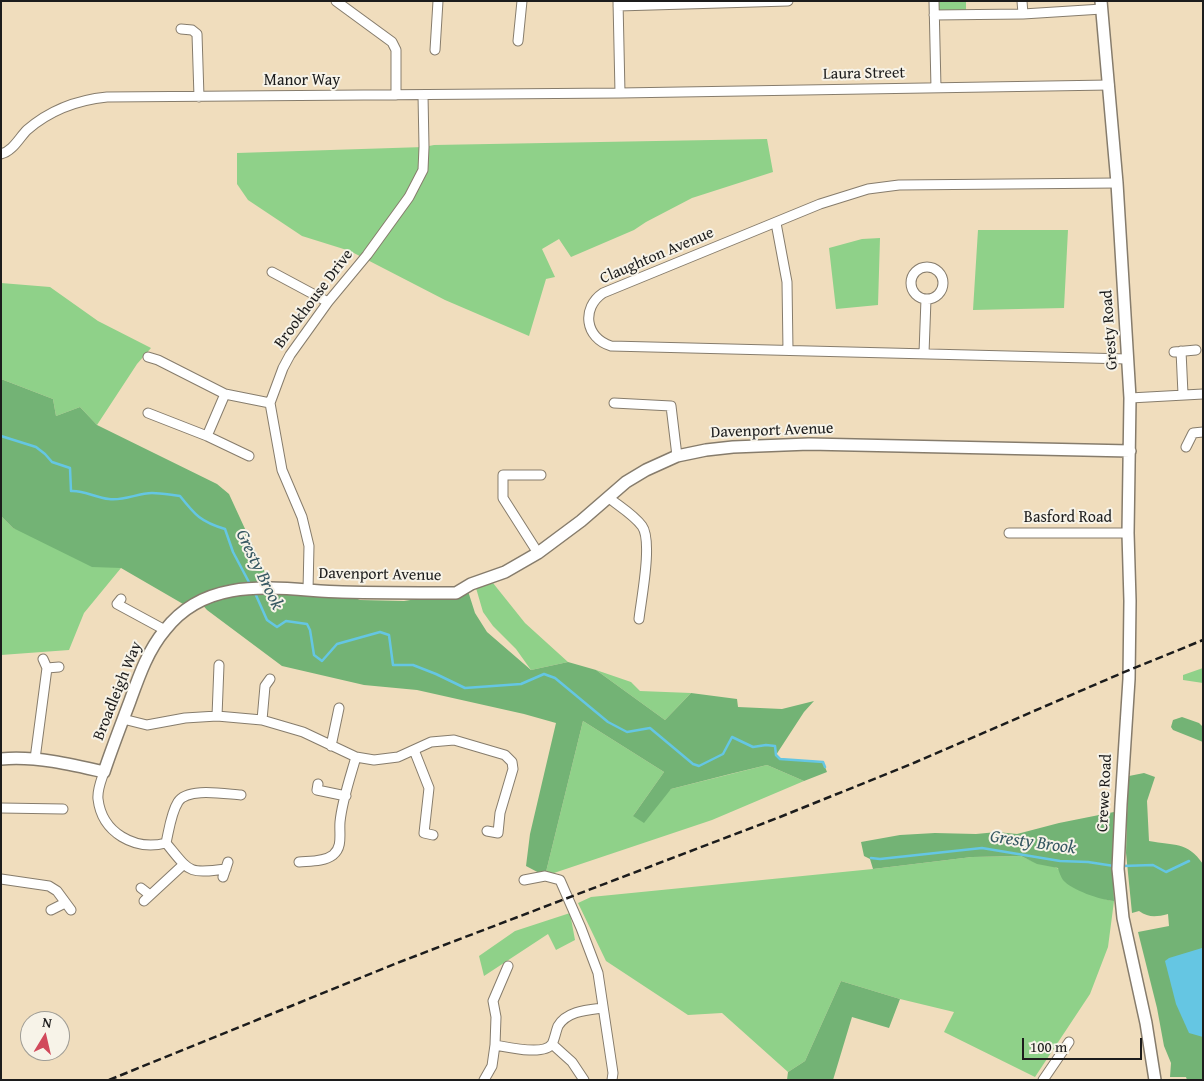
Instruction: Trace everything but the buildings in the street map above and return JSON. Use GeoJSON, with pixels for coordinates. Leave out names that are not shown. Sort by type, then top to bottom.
{"type":"FeatureCollection","features":[{"type":"Feature","properties":{"kind":"street"},"geometry":{"type":"LineString","coordinates":[[336,1],[392,42],[396,50],[396,95]]}},
{"type":"Feature","properties":{"kind":"street"},"geometry":{"type":"LineString","coordinates":[[435,50],[438,1]]}},
{"type":"Feature","properties":{"kind":"street"},"geometry":{"type":"LineString","coordinates":[[518,41],[522,1]]}},
{"type":"Feature","properties":{"kind":"street"},"geometry":{"type":"LineString","coordinates":[[620,93],[618,3],[788,1]]}},
{"type":"Feature","properties":{"kind":"street"},"geometry":{"type":"LineString","coordinates":[[934,1],[936,88]]}},
{"type":"Feature","properties":{"kind":"street"},"geometry":{"type":"LineString","coordinates":[[1022,1],[1023,14]]}},
{"type":"Feature","properties":{"kind":"street"},"geometry":{"type":"LineString","coordinates":[[934,16],[1023,14],[1102,5]]}},
{"type":"Feature","properties":{"kind":"street","name":"Gresty Road"},"geometry":{"type":"LineString","coordinates":[[1102,5],[1117,183],[1130,398],[1128,533],[1130,658]]}},
{"type":"Feature","properties":{"kind":"street"},"geometry":{"type":"LineString","coordinates":[[181,29],[192,30],[198,36],[199,97]]}},
{"type":"Feature","properties":{"kind":"street","name":"Laura Street"},"geometry":{"type":"LineString","coordinates":[[620,93],[1109,85]]}},
{"type":"Feature","properties":{"kind":"street","name":"Manor Way"},"geometry":{"type":"LineString","coordinates":[[1,154],[8,151],[23,134],[40,120],[60,109],[82,101],[107,97],[620,93]]}},
{"type":"Feature","properties":{"kind":"street","name":"Brookhouse Drive"},"geometry":{"type":"LineString","coordinates":[[270,403],[290,355],[328,302],[367,255],[409,197],[423,170],[423,95]]}},
{"type":"Feature","properties":{"kind":"street","name":"Claughton Avenue"},"geometry":{"type":"LineString","coordinates":[[1117,183],[899,185],[868,189],[820,204],[604,293],[592,304],[588,319],[594,334],[601,342],[611,346],[1128,358]]}},
{"type":"Feature","properties":{"kind":"street"},"geometry":{"type":"LineString","coordinates":[[776,223],[787,282],[788,350]]}},
{"type":"Feature","properties":{"kind":"street"},"geometry":{"type":"LineString","coordinates":[[272,272],[328,302]]}},
{"type":"Feature","properties":{"kind":"street"},"geometry":{"type":"LineString","coordinates":[[924,354],[926,299]]}},
{"type":"Feature","properties":{"kind":"street"},"geometry":{"type":"LineString","coordinates":[[1183,394],[1177,351],[1196,350]]}},
{"type":"Feature","properties":{"kind":"street"},"geometry":{"type":"LineString","coordinates":[[148,357],[158,360],[225,394],[270,403],[282,470],[302,517],[309,546],[308,590]]}},
{"type":"Feature","properties":{"kind":"street"},"geometry":{"type":"LineString","coordinates":[[207,436],[225,394]]}},
{"type":"Feature","properties":{"kind":"street"},"geometry":{"type":"LineString","coordinates":[[1130,398],[1203,394]]}},
{"type":"Feature","properties":{"kind":"street"},"geometry":{"type":"LineString","coordinates":[[614,403],[671,406],[677,456]]}},
{"type":"Feature","properties":{"kind":"street"},"geometry":{"type":"LineString","coordinates":[[148,412],[207,436],[249,456]]}},
{"type":"Feature","properties":{"kind":"street"},"geometry":{"type":"LineString","coordinates":[[1186,447],[1193,433],[1203,432]]}},
{"type":"Feature","properties":{"kind":"street","name":"Davenport Avenue"},"geometry":{"type":"LineString","coordinates":[[308,590],[456,593],[471,584],[505,572],[538,553],[581,521],[626,482],[646,470],[677,456],[706,450],[809,444],[1130,451]]}},
{"type":"Feature","properties":{"kind":"street"},"geometry":{"type":"LineString","coordinates":[[538,553],[503,498],[503,475],[541,475]]}},
{"type":"Feature","properties":{"kind":"street"},"geometry":{"type":"LineString","coordinates":[[609,498],[639,522],[646,536],[645,567],[638,619]]}},
{"type":"Feature","properties":{"kind":"street","name":"Basford Road"},"geometry":{"type":"LineString","coordinates":[[1009,533],[1128,533]]}},
{"type":"Feature","properties":{"kind":"street","name":"Broadleigh Way"},"geometry":{"type":"LineString","coordinates":[[166,843],[150,846],[134,843],[120,836],[109,826],[102,813],[98,799],[98,792],[104,772],[123,719],[146,660],[154,645],[165,630],[180,615],[200,602],[231,590],[265,587],[308,590]]}},
{"type":"Feature","properties":{"kind":"street"},"geometry":{"type":"LineString","coordinates":[[117,605],[165,630]]}},
{"type":"Feature","properties":{"kind":"street","name":"Crewe Road"},"geometry":{"type":"LineString","coordinates":[[1130,658],[1118,866],[1125,930],[1146,1023],[1155,1080]]}},
{"type":"Feature","properties":{"kind":"street"},"geometry":{"type":"LineString","coordinates":[[35,759],[47,668],[43,659]]}},
{"type":"Feature","properties":{"kind":"street"},"geometry":{"type":"LineString","coordinates":[[217,716],[220,665]]}},
{"type":"Feature","properties":{"kind":"street"},"geometry":{"type":"LineString","coordinates":[[47,668],[59,667]]}},
{"type":"Feature","properties":{"kind":"street"},"geometry":{"type":"LineString","coordinates":[[262,720],[264,683]]}},
{"type":"Feature","properties":{"kind":"street"},"geometry":{"type":"LineString","coordinates":[[331,746],[339,708]]}},
{"type":"Feature","properties":{"kind":"street"},"geometry":{"type":"LineString","coordinates":[[123,719],[147,725],[185,718],[217,716],[262,720],[303,732],[356,758],[374,760],[391,758],[431,742],[454,740],[508,757],[512,762],[513,769],[500,813],[502,834],[487,831]]}},
{"type":"Feature","properties":{"kind":"street"},"geometry":{"type":"LineString","coordinates":[[414,750],[429,788],[424,833]]}},
{"type":"Feature","properties":{"kind":"street"},"geometry":{"type":"LineString","coordinates":[[299,862],[325,859],[337,851],[340,845],[340,822],[356,758]]}},
{"type":"Feature","properties":{"kind":"street"},"geometry":{"type":"LineString","coordinates":[[1,759],[35,759],[104,772]]}},
{"type":"Feature","properties":{"kind":"street"},"geometry":{"type":"LineString","coordinates":[[317,790],[346,796]]}},
{"type":"Feature","properties":{"kind":"street"},"geometry":{"type":"LineString","coordinates":[[226,869],[200,872],[191,870],[166,843],[176,805],[182,797],[195,793],[241,795]]}},
{"type":"Feature","properties":{"kind":"street"},"geometry":{"type":"LineString","coordinates":[[1,808],[63,809]]}},
{"type":"Feature","properties":{"kind":"street"},"geometry":{"type":"LineString","coordinates":[[141,888],[147,898],[184,864]]}},
{"type":"Feature","properties":{"kind":"street"},"geometry":{"type":"LineString","coordinates":[[524,880],[545,876],[560,880],[598,974],[613,1073],[612,1080]]}},
{"type":"Feature","properties":{"kind":"street"},"geometry":{"type":"LineString","coordinates":[[1,879],[49,886],[57,890],[68,906],[51,910]]}},
{"type":"Feature","properties":{"kind":"street"},"geometry":{"type":"LineString","coordinates":[[484,1080],[492,1066],[495,1046],[496,1017],[493,1002],[508,966]]}},
{"type":"Feature","properties":{"kind":"street"},"geometry":{"type":"LineString","coordinates":[[495,1046],[532,1050],[544,1049],[552,1044],[560,1024],[568,1015],[603,1008]]}},
{"type":"Feature","properties":{"kind":"street"},"geometry":{"type":"LineString","coordinates":[[1043,1080],[1069,1042]]}},
{"type":"Feature","properties":{"kind":"street"},"geometry":{"type":"LineString","coordinates":[[552,1044],[572,1062],[584,1080]]}},
{"type":"Feature","properties":{"kind":"green space"},"geometry":{"type":"Polygon","coordinates":[[[934,1],[966,1],[966,15],[934,15],[934,1]]]}},
{"type":"Feature","properties":{"kind":"green space"},"geometry":{"type":"Polygon","coordinates":[[[767,139],[773,172],[692,198],[634,230],[571,257],[559,239],[542,249],[555,277],[546,279],[529,336],[445,300],[350,251],[302,236],[248,200],[237,184],[237,153],[424,147],[434,145],[767,139]]]}},
{"type":"Feature","properties":{"kind":"green space"},"geometry":{"type":"Polygon","coordinates":[[[978,230],[1068,230],[1064,308],[973,310],[978,230]]]}},
{"type":"Feature","properties":{"kind":"green space"},"geometry":{"type":"Polygon","coordinates":[[[880,238],[878,305],[836,309],[829,248],[862,239],[880,238]]]}},
{"type":"Feature","properties":{"kind":"green space"},"geometry":{"type":"Polygon","coordinates":[[[1,283],[50,287],[98,321],[151,348],[137,364],[97,425],[80,407],[56,416],[53,399],[1,379],[1,283]]]}},
{"type":"Feature","properties":{"kind":"green space"},"geometry":{"type":"Polygon","coordinates":[[[1,379],[53,399],[56,416],[80,407],[97,425],[217,484],[229,494],[268,579],[264,587],[340,592],[360,600],[404,601],[468,591],[475,613],[487,632],[531,670],[568,662],[596,670],[665,720],[691,693],[737,699],[738,707],[782,709],[814,701],[804,712],[776,755],[780,759],[823,762],[827,772],[804,781],[767,765],[671,789],[644,823],[633,816],[664,772],[583,721],[545,876],[526,866],[530,834],[556,723],[417,690],[364,685],[282,666],[207,610],[200,602],[190,608],[121,568],[92,567],[13,528],[1,516],[1,379]]]}},
{"type":"Feature","properties":{"kind":"green space"},"geometry":{"type":"Polygon","coordinates":[[[1,516],[13,528],[124,561],[121,568],[84,613],[69,650],[1,655],[1,516]]]}},
{"type":"Feature","properties":{"kind":"green space"},"geometry":{"type":"Polygon","coordinates":[[[493,583],[525,623],[568,662],[531,670],[516,649],[493,626],[483,612],[476,588],[493,583]]]}},
{"type":"Feature","properties":{"kind":"green space"},"geometry":{"type":"Polygon","coordinates":[[[1203,668],[1203,683],[1183,680],[1183,675],[1203,668]]]}},
{"type":"Feature","properties":{"kind":"green space"},"geometry":{"type":"Polygon","coordinates":[[[596,670],[631,682],[640,691],[691,693],[665,720],[596,670]]]}},
{"type":"Feature","properties":{"kind":"green space"},"geometry":{"type":"Polygon","coordinates":[[[1182,717],[1199,723],[1203,727],[1203,742],[1173,730],[1171,727],[1173,720],[1182,717]]]}},
{"type":"Feature","properties":{"kind":"green space"},"geometry":{"type":"Polygon","coordinates":[[[583,721],[664,772],[633,816],[671,789],[767,765],[804,781],[712,820],[545,876],[583,721]]]}},
{"type":"Feature","properties":{"kind":"green space"},"geometry":{"type":"Polygon","coordinates":[[[1144,773],[1155,777],[1147,801],[1149,841],[1173,844],[1186,848],[1203,864],[1203,1080],[1170,1077],[1171,1063],[1164,1046],[1157,1008],[1138,932],[1169,926],[1168,914],[1153,916],[1139,911],[1132,913],[1126,853],[1128,781],[1129,776],[1144,773]]]}},
{"type":"Feature","properties":{"kind":"green space"},"geometry":{"type":"Polygon","coordinates":[[[1114,812],[1114,901],[1094,897],[1079,891],[1063,880],[1058,868],[1037,864],[1021,856],[972,857],[873,869],[870,859],[864,856],[861,842],[900,835],[935,833],[976,834],[997,832],[1017,834],[1114,812]]]}},
{"type":"Feature","properties":{"kind":"green space"},"geometry":{"type":"Polygon","coordinates":[[[1021,856],[1059,869],[1092,893],[1106,900],[1114,901],[1108,947],[1090,994],[1035,1077],[944,1032],[954,1012],[900,999],[841,981],[805,1061],[788,1072],[722,1013],[688,1015],[606,961],[578,903],[591,897],[873,869],[972,857],[1021,856]]]}},
{"type":"Feature","properties":{"kind":"green space"},"geometry":{"type":"Polygon","coordinates":[[[570,913],[575,940],[556,950],[548,934],[484,976],[479,956],[515,931],[570,913]]]}},
{"type":"Feature","properties":{"kind":"green space"},"geometry":{"type":"Polygon","coordinates":[[[841,981],[900,999],[889,1028],[852,1017],[833,1080],[787,1080],[788,1072],[805,1061],[841,981]]]}},
{"type":"Feature","properties":{"kind":"water"},"geometry":{"type":"Polygon","coordinates":[[[1202,948],[1203,1037],[1189,1033],[1176,1004],[1165,961],[1169,958],[1202,948]]]}},
{"type":"Feature","properties":{"kind":"waterway","name":"Gresty Brook"},"geometry":{"type":"LineString","coordinates":[[1,436],[36,447],[52,462],[70,468],[71,491],[115,499],[152,493],[180,496],[199,517],[210,524],[225,529],[233,552],[251,586]]}},
{"type":"Feature","properties":{"kind":"waterway","name":"Gresty Brook"},"geometry":{"type":"LineString","coordinates":[[255,593],[267,620],[277,627],[286,621],[307,624],[310,630],[314,655],[322,661],[337,644],[380,632],[389,635],[393,665],[413,665],[465,688],[521,684],[544,674],[555,678],[608,722],[627,732],[650,728],[693,764],[699,766],[723,754],[732,737],[753,747],[775,746],[776,755],[780,759],[823,762],[825,767]]}},
{"type":"Feature","properties":{"kind":"waterway","name":"Gresty Brook"},"geometry":{"type":"LineString","coordinates":[[871,858],[880,859],[982,848],[1060,861],[1088,862],[1114,866]]}},
{"type":"Feature","properties":{"kind":"waterway","name":"Gresty Brook"},"geometry":{"type":"LineString","coordinates":[[1122,866],[1153,865],[1166,872],[1189,861]]}},
{"type":"Feature","properties":{"kind":"railway"},"geometry":{"type":"LineString","coordinates":[[109,1080],[397,963],[780,817],[916,762],[1203,640]]}}]}
